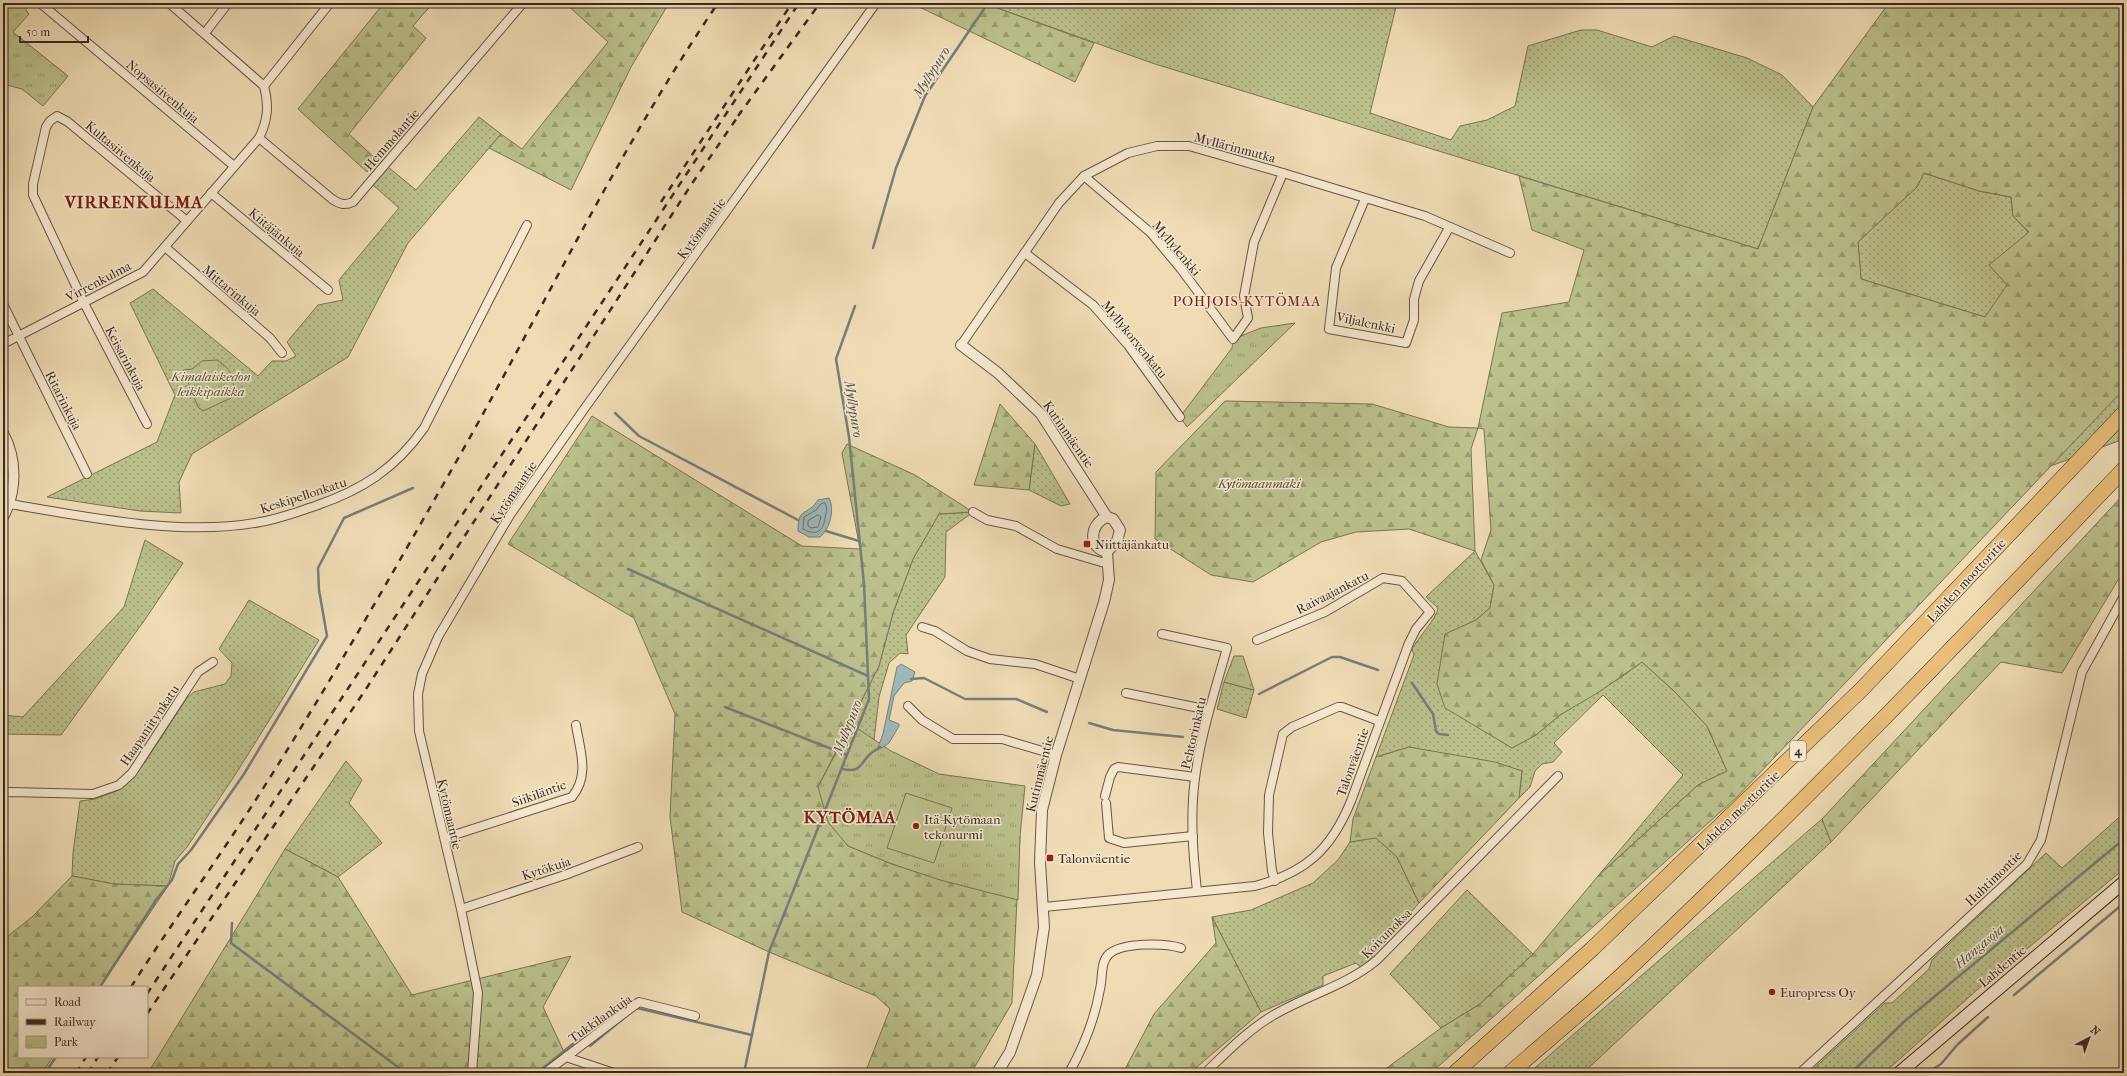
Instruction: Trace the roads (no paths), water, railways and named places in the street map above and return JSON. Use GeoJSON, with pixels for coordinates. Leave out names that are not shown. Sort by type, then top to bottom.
{"type":"FeatureCollection","features":[{"type":"Feature","properties":{"kind":"highway","name":"Lahden moottoritie"},"geometry":{"type":"LineString","coordinates":[[1456,1073],[1592,949],[1862,689],[2124,413]]}},
{"type":"Feature","properties":{"kind":"highway"},"geometry":{"type":"LineString","coordinates":[[1510,1073],[1619,977],[1776,827],[1918,685],[2124,469]]}},
{"type":"Feature","properties":{"kind":"main road","name":"Lahdentie"},"geometry":{"type":"LineString","coordinates":[[1899,1073],[2124,882]]}},
{"type":"Feature","properties":{"kind":"street","name":"Nopsasiivenkuja"},"geometry":{"type":"LineString","coordinates":[[40,3],[234,166]]}},
{"type":"Feature","properties":{"kind":"street"},"geometry":{"type":"LineString","coordinates":[[169,3],[264,86],[330,3]]}},
{"type":"Feature","properties":{"kind":"street"},"geometry":{"type":"LineString","coordinates":[[205,33],[228,3]]}},
{"type":"Feature","properties":{"kind":"street","name":"Hemmolantie"},"geometry":{"type":"LineString","coordinates":[[259,138],[332,199],[341,204],[348,205],[353,202],[523,3]]}},
{"type":"Feature","properties":{"kind":"street","name":"Kytömaantie"},"geometry":{"type":"LineString","coordinates":[[472,1073],[478,993],[461,909],[419,730],[418,694],[422,674],[438,637],[510,515],[876,3]]}},
{"type":"Feature","properties":{"kind":"street","name":"Virrenkulma"},"geometry":{"type":"LineString","coordinates":[[3,344],[143,272],[259,138],[267,123],[268,101],[264,86]]}},
{"type":"Feature","properties":{"kind":"street","name":"Kultasiivenkuja"},"geometry":{"type":"LineString","coordinates":[[57,116],[68,122],[186,221]]}},
{"type":"Feature","properties":{"kind":"street","name":"Keisarinkuja"},"geometry":{"type":"LineString","coordinates":[[57,116],[50,121],[46,127],[33,184],[33,195],[84,303],[147,424]]}},
{"type":"Feature","properties":{"kind":"street","name":"Myllärinmutka"},"geometry":{"type":"LineString","coordinates":[[961,345],[1059,202],[1084,176],[1128,153],[1157,146],[1189,146],[1425,216],[1449,228],[1510,253]]}},
{"type":"Feature","properties":{"kind":"street","name":"Myllylenkki"},"geometry":{"type":"LineString","coordinates":[[1084,176],[1151,233],[1181,268],[1233,339],[1248,318],[1244,296],[1254,242],[1283,173]]}},
{"type":"Feature","properties":{"kind":"street","name":"Kiitäjänkuja"},"geometry":{"type":"LineString","coordinates":[[211,193],[328,290]]}},
{"type":"Feature","properties":{"kind":"street","name":"Viljalenkki"},"geometry":{"type":"LineString","coordinates":[[1365,199],[1336,268],[1329,329],[1406,343],[1414,320],[1414,299],[1419,281],[1449,228]]}},
{"type":"Feature","properties":{"kind":"street","name":"Keskipellonkatu"},"geometry":{"type":"LineString","coordinates":[[10,504],[174,527],[218,527],[260,522],[284,516],[343,496],[360,488],[388,469],[403,454],[424,428],[527,225]]}},
{"type":"Feature","properties":{"kind":"street","name":"Mittarinkuja"},"geometry":{"type":"LineString","coordinates":[[164,248],[270,338],[282,353]]}},
{"type":"Feature","properties":{"kind":"street","name":"Myllykorvenkatu"},"geometry":{"type":"LineString","coordinates":[[1024,254],[1093,305],[1128,345],[1180,417]]}},
{"type":"Feature","properties":{"kind":"street","name":"Ritarinkuja"},"geometry":{"type":"LineString","coordinates":[[3,304],[87,474]]}},
{"type":"Feature","properties":{"kind":"street","name":"Kutinmäentie"},"geometry":{"type":"LineString","coordinates":[[961,345],[998,373],[1041,414],[1108,517],[1113,519],[1120,530],[1117,541],[1107,552],[1109,580],[1104,602],[1056,755],[1040,822],[1040,862],[1044,906],[1044,928],[1037,975],[1022,1022],[1010,1052],[997,1073]]}},
{"type":"Feature","properties":{"kind":"street"},"geometry":{"type":"LineString","coordinates":[[3,433],[12,457],[14,478],[10,504],[3,517]]}},
{"type":"Feature","properties":{"kind":"street"},"geometry":{"type":"LineString","coordinates":[[973,512],[987,520],[1016,526],[1057,549],[1108,564]]}},
{"type":"Feature","properties":{"kind":"street"},"geometry":{"type":"LineString","coordinates":[[1107,552],[1098,549],[1092,535],[1095,527],[1102,519],[1108,517]]}},
{"type":"Feature","properties":{"kind":"street","name":"Raivaajankatu"},"geometry":{"type":"LineString","coordinates":[[1257,640],[1325,612],[1383,578],[1402,581],[1430,612]]}},
{"type":"Feature","properties":{"kind":"street","name":"Huhtimontie"},"geometry":{"type":"LineString","coordinates":[[1800,1073],[2027,864],[2036,852],[2041,840],[2082,672],[2124,596]]}},
{"type":"Feature","properties":{"kind":"street","name":"Talonväentie"},"geometry":{"type":"LineString","coordinates":[[1044,906],[1255,886],[1274,881],[1296,872],[1307,864],[1330,841],[1342,823],[1409,643],[1416,629],[1430,612]]}},
{"type":"Feature","properties":{"kind":"street"},"geometry":{"type":"LineString","coordinates":[[922,627],[935,631],[967,651],[990,659],[1035,664],[1080,679]]}},
{"type":"Feature","properties":{"kind":"street","name":"Pehtorinkatu"},"geometry":{"type":"LineString","coordinates":[[1162,634],[1227,648],[1210,710],[1195,777],[1193,836],[1197,891]]}},
{"type":"Feature","properties":{"kind":"street","name":"Haapaniitynkatu"},"geometry":{"type":"LineString","coordinates":[[3,793],[93,794],[119,785],[132,773],[198,672],[213,662]]}},
{"type":"Feature","properties":{"kind":"street"},"geometry":{"type":"LineString","coordinates":[[1126,693],[1210,710]]}},
{"type":"Feature","properties":{"kind":"street"},"geometry":{"type":"LineString","coordinates":[[908,706],[922,720],[953,739],[1002,739],[1056,755]]}},
{"type":"Feature","properties":{"kind":"street"},"geometry":{"type":"LineString","coordinates":[[1274,881],[1268,833],[1268,795],[1283,734],[1292,727],[1338,707],[1342,707],[1379,721]]}},
{"type":"Feature","properties":{"kind":"street","name":"Siikiläntie"},"geometry":{"type":"LineString","coordinates":[[444,840],[454,834],[572,797],[580,788],[583,775],[576,726]]}},
{"type":"Feature","properties":{"kind":"street"},"geometry":{"type":"LineString","coordinates":[[1193,836],[1124,843],[1116,842],[1109,838],[1106,800],[1110,777],[1114,769],[1118,768],[1195,777]]}},
{"type":"Feature","properties":{"kind":"street","name":"Koivunoksa"},"geometry":{"type":"LineString","coordinates":[[1205,1073],[1241,1038],[1262,1022],[1297,1003],[1335,987],[1362,973],[1377,960],[1558,776]]}},
{"type":"Feature","properties":{"kind":"street","name":"Kytökuja"},"geometry":{"type":"LineString","coordinates":[[461,909],[565,875],[638,847]]}},
{"type":"Feature","properties":{"kind":"street"},"geometry":{"type":"LineString","coordinates":[[1069,1073],[1090,1025],[1100,989],[1103,965],[1110,953],[1123,948],[1164,944],[1181,948]]}},
{"type":"Feature","properties":{"kind":"street","name":"Tukkilankuja"},"geometry":{"type":"LineString","coordinates":[[566,1057],[639,1002],[695,1016]]}},
{"type":"Feature","properties":{"kind":"street"},"geometry":{"type":"LineString","coordinates":[[545,1073],[566,1057],[614,1073]]}},
{"type":"Feature","properties":{"kind":"water"},"geometry":{"type":"Polygon","coordinates":[[[829,498],[832,508],[829,524],[824,533],[820,537],[809,537],[798,531],[798,523],[801,515],[818,500],[829,498]]]}},
{"type":"Feature","properties":{"kind":"water"},"geometry":{"type":"Polygon","coordinates":[[[901,664],[915,672],[912,681],[904,683],[894,696],[889,720],[899,724],[899,726],[889,743],[880,749],[878,747],[883,734],[897,667],[901,664]]]}},
{"type":"Feature","properties":{"kind":"waterway","name":"Myllypuro"},"geometry":{"type":"LineString","coordinates":[[873,248],[896,168],[925,96],[988,3]]}},
{"type":"Feature","properties":{"kind":"waterway","name":"Myllypuro"},"geometry":{"type":"LineString","coordinates":[[744,1073],[769,952],[869,699],[864,584],[849,437],[836,359],[855,306]]}},
{"type":"Feature","properties":{"kind":"waterway"},"geometry":{"type":"LineString","coordinates":[[615,413],[639,436],[798,520]]}},
{"type":"Feature","properties":{"kind":"waterway"},"geometry":{"type":"LineString","coordinates":[[101,986],[156,900],[172,880],[178,864],[191,850],[244,774],[327,636],[319,590],[318,568],[344,518],[413,488]]}},
{"type":"Feature","properties":{"kind":"waterway"},"geometry":{"type":"LineString","coordinates":[[826,531],[859,541]]}},
{"type":"Feature","properties":{"kind":"waterway"},"geometry":{"type":"LineString","coordinates":[[628,569],[868,676]]}},
{"type":"Feature","properties":{"kind":"waterway"},"geometry":{"type":"LineString","coordinates":[[1259,694],[1332,657],[1340,657],[1378,670]]}},
{"type":"Feature","properties":{"kind":"waterway"},"geometry":{"type":"LineString","coordinates":[[911,679],[924,678],[965,699],[1016,699],[1047,712]]}},
{"type":"Feature","properties":{"kind":"waterway"},"geometry":{"type":"LineString","coordinates":[[1412,683],[1433,714],[1436,731],[1439,734],[1448,735]]}},
{"type":"Feature","properties":{"kind":"waterway"},"geometry":{"type":"LineString","coordinates":[[725,707],[847,755]]}},
{"type":"Feature","properties":{"kind":"waterway"},"geometry":{"type":"LineString","coordinates":[[1089,723],[1113,730],[1183,737]]}},
{"type":"Feature","properties":{"kind":"waterway"},"geometry":{"type":"LineString","coordinates":[[842,769],[856,769],[870,754],[880,747]]}},
{"type":"Feature","properties":{"kind":"waterway","name":"Hangasoja"},"geometry":{"type":"LineString","coordinates":[[1851,1073],[1905,1021],[2124,839]]}},
{"type":"Feature","properties":{"kind":"waterway"},"geometry":{"type":"LineString","coordinates":[[2014,995],[2124,903]]}},
{"type":"Feature","properties":{"kind":"waterway"},"geometry":{"type":"LineString","coordinates":[[232,923],[231,943],[406,1073]]}},
{"type":"Feature","properties":{"kind":"waterway"},"geometry":{"type":"LineString","coordinates":[[635,1009],[637,1008],[752,1035]]}},
{"type":"Feature","properties":{"kind":"waterway"},"geometry":{"type":"LineString","coordinates":[[590,1046],[625,1017]]}},
{"type":"Feature","properties":{"kind":"waterway"},"geometry":{"type":"LineString","coordinates":[[1927,1073],[1941,1064],[1957,1045],[1988,1017]]}},
{"type":"Feature","properties":{"kind":"waterway"},"geometry":{"type":"LineString","coordinates":[[537,1073],[579,1039]]}},
{"type":"Feature","properties":{"kind":"waterway"},"geometry":{"type":"LineString","coordinates":[[45,1073],[55,1058]]}},
{"type":"Feature","properties":{"kind":"railway"},"geometry":{"type":"LineString","coordinates":[[132,986],[246,815],[323,692],[478,423],[576,241],[644,120],[718,3]]}},
{"type":"Feature","properties":{"kind":"railway"},"geometry":{"type":"LineString","coordinates":[[661,202],[792,3]]}},
{"type":"Feature","properties":{"kind":"railway"},"geometry":{"type":"LineString","coordinates":[[148,992],[799,3]]}},
{"type":"Feature","properties":{"kind":"railway"},"geometry":{"type":"LineString","coordinates":[[738,116],[820,3]]}},
{"type":"Feature","properties":{"kind":"railway"},"geometry":{"type":"LineString","coordinates":[[148,1013],[366,689],[691,185],[741,112]]}},
{"type":"Feature","properties":{"kind":"railway"},"geometry":{"type":"LineString","coordinates":[[76,1073],[85,1058]]}},
{"type":"Feature","properties":{"kind":"railway"},"geometry":{"type":"LineString","coordinates":[[88,1073],[97,1058]]}},
{"type":"Feature","properties":{"kind":"railway"},"geometry":{"type":"LineString","coordinates":[[107,1073],[117,1058]]}},
{"type":"Feature","properties":{"kind":"place","name":"Niittäjänkatu"},"geometry":{"type":"Point","coordinates":[1087,544]}},
{"type":"Feature","properties":{"kind":"place","name":"Itä-Kytömaan tekonurmi"},"geometry":{"type":"Point","coordinates":[916,826]}},
{"type":"Feature","properties":{"kind":"place","name":"Talonväentie"},"geometry":{"type":"Point","coordinates":[1050,858]}},
{"type":"Feature","properties":{"kind":"place","name":"Europress Oy"},"geometry":{"type":"Point","coordinates":[1772,992]}},
{"type":"Feature","properties":{"kind":"district","name":"VIRRENKULMA"},"geometry":{"type":"Point","coordinates":[134,202]}},
{"type":"Feature","properties":{"kind":"district","name":"POHJOIS-KYTÖMAA"},"geometry":{"type":"Point","coordinates":[1247,301]}},
{"type":"Feature","properties":{"kind":"district","name":"KYTÖMAA"},"geometry":{"type":"Point","coordinates":[850,817]}},
{"type":"Feature","properties":{"kind":"park label","name":"Kimalaiskedon leikkipaikka"},"geometry":{"type":"Point","coordinates":[211,384]}},
{"type":"Feature","properties":{"kind":"park label","name":"Kytömaanmäki"},"geometry":{"type":"Point","coordinates":[1259,483]}}]}
